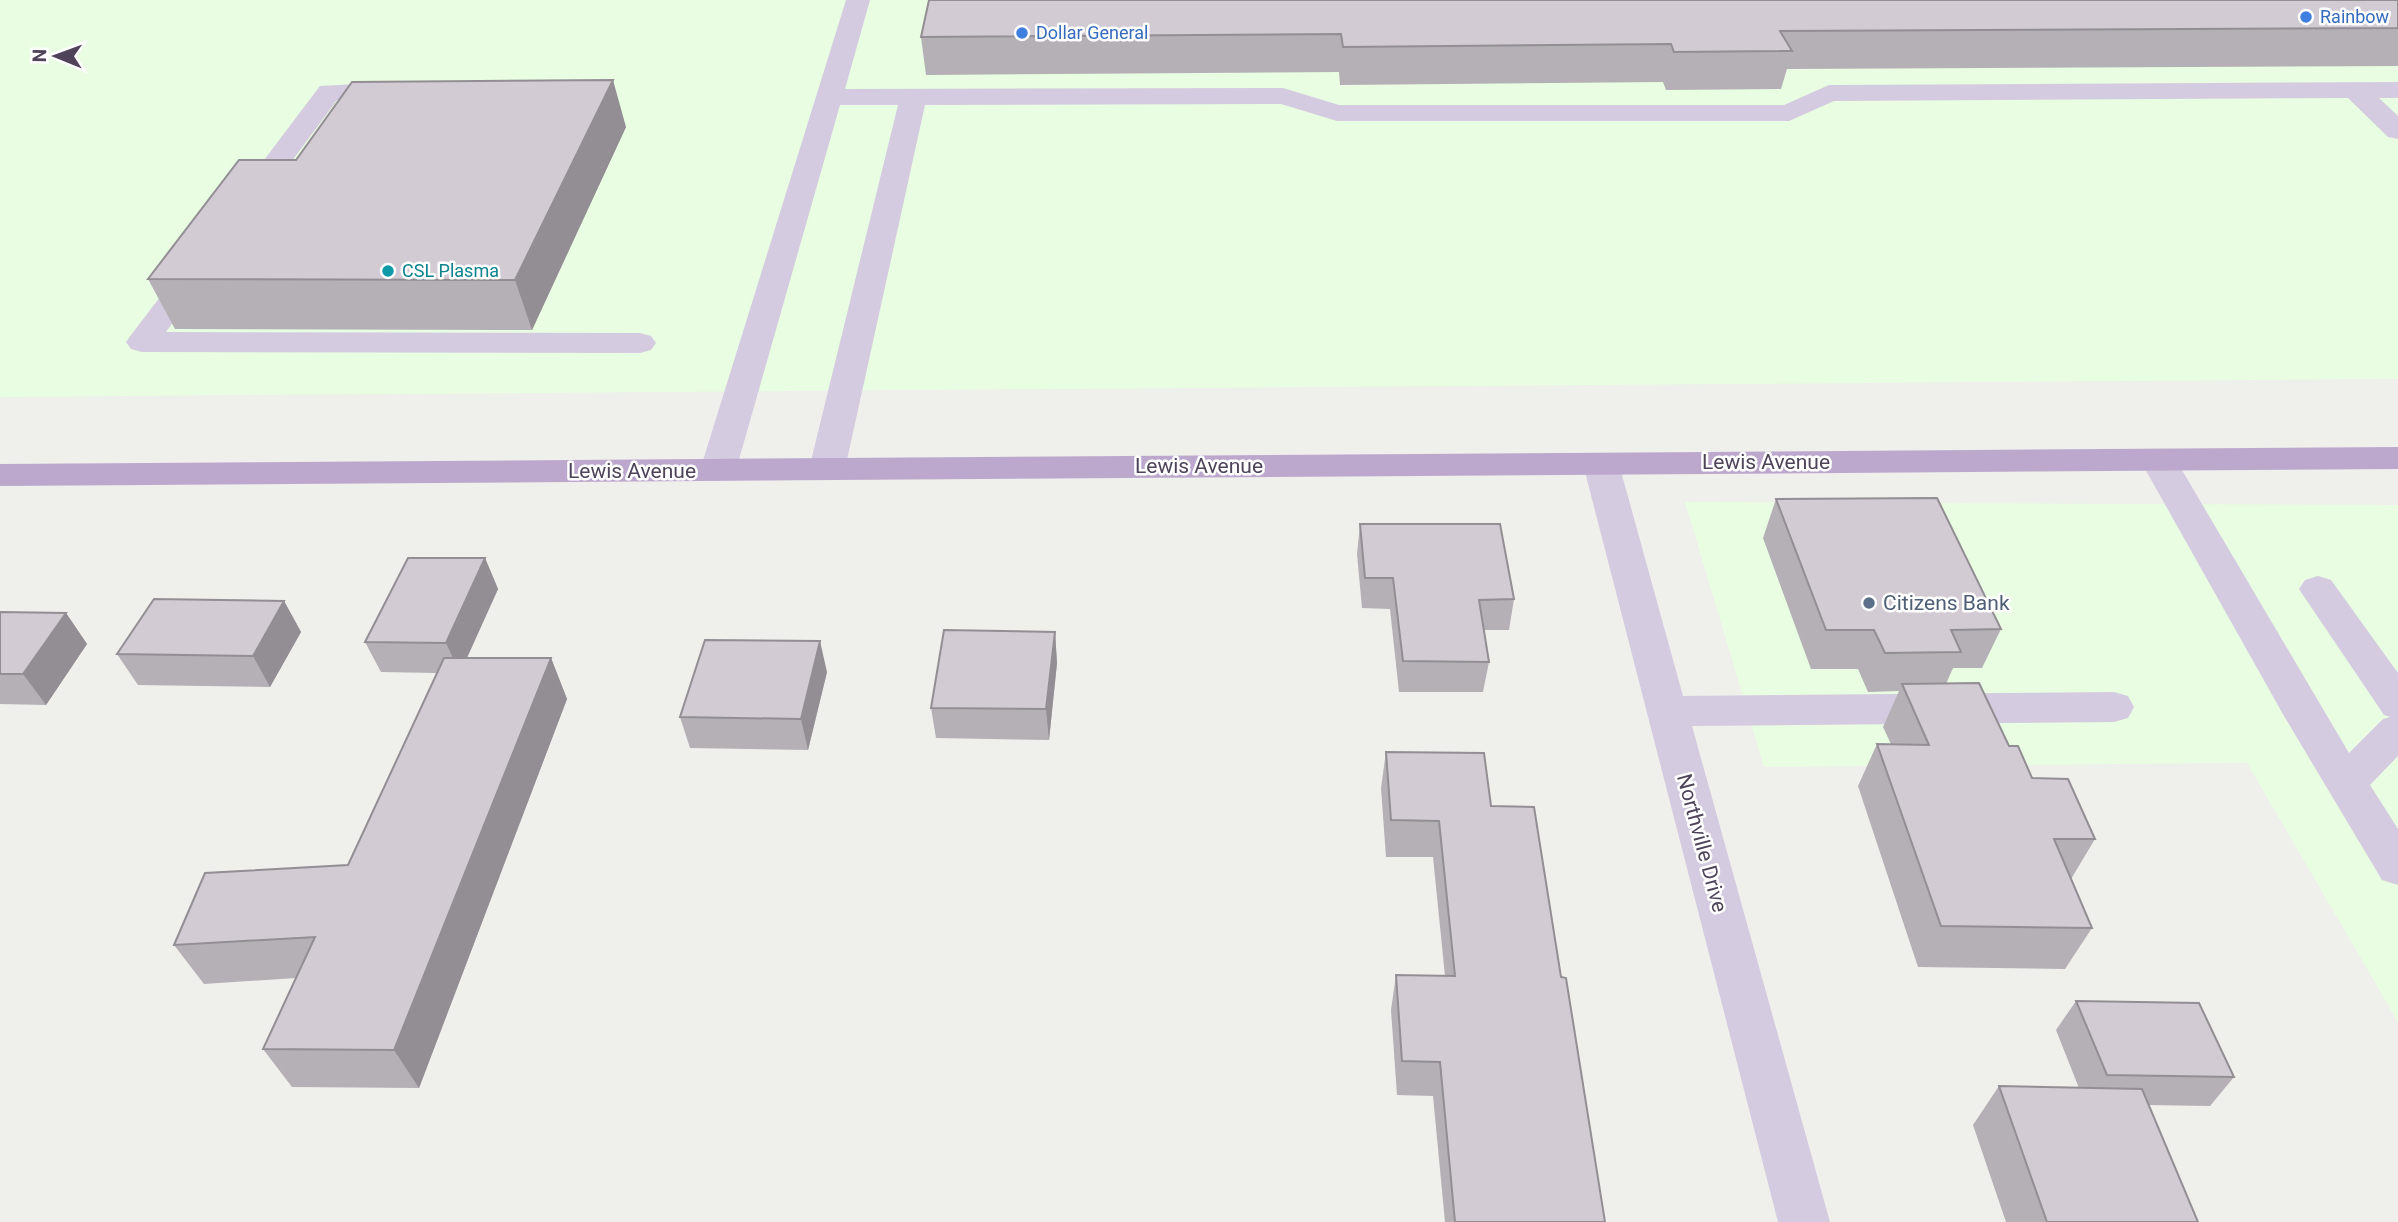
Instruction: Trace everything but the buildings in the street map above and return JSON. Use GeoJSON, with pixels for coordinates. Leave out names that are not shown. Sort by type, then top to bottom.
{"type":"FeatureCollection","features":[{"type":"Feature","properties":{"kind":"main road","name":"Lewis Avenue"},"geometry":{"type":"LineString","coordinates":[[0,475],[2398,458]]}},
{"type":"Feature","properties":{"kind":"street"},"geometry":{"type":"LineString","coordinates":[[718,470],[858,0]]}},
{"type":"Feature","properties":{"kind":"street"},"geometry":{"type":"LineString","coordinates":[[2356,90],[2398,131]]}},
{"type":"Feature","properties":{"kind":"street"},"geometry":{"type":"LineString","coordinates":[[829,97],[1283,96],[1337,113],[1789,113],[1829,93],[2398,90]]}},
{"type":"Feature","properties":{"kind":"street"},"geometry":{"type":"LineString","coordinates":[[376,91],[329,92],[142,342],[640,343]]}},
{"type":"Feature","properties":{"kind":"street"},"geometry":{"type":"LineString","coordinates":[[827,469],[913,97]]}},
{"type":"Feature","properties":{"kind":"street"},"geometry":{"type":"LineString","coordinates":[[2158,460],[2298,705],[2396,860]]}},
{"type":"Feature","properties":{"kind":"street","name":"Northville Drive"},"geometry":{"type":"LineString","coordinates":[[1601,464],[1804,1222]]}},
{"type":"Feature","properties":{"kind":"street"},"geometry":{"type":"LineString","coordinates":[[2318,589],[2398,704]]}},
{"type":"Feature","properties":{"kind":"street"},"geometry":{"type":"LineString","coordinates":[[1667,712],[2114,707]]}},
{"type":"Feature","properties":{"kind":"street"},"geometry":{"type":"LineString","coordinates":[[2346,783],[2398,730]]}},
{"type":"Feature","properties":{"kind":"shaded area"},"geometry":{"type":"Polygon","coordinates":[[[0,0],[2398,0],[2398,379],[0,397],[0,0]]]}},
{"type":"Feature","properties":{"kind":"shaded area"},"geometry":{"type":"Polygon","coordinates":[[[1685,502],[2398,505],[2398,1022],[2247,763],[1764,767],[1685,502]]]}},
{"type":"Feature","properties":{"kind":"place","name":"Rainbow"},"geometry":{"type":"Point","coordinates":[2306,17]}},
{"type":"Feature","properties":{"kind":"place","name":"Dollar General"},"geometry":{"type":"Point","coordinates":[1022,33]}},
{"type":"Feature","properties":{"kind":"place","name":"CSL Plasma"},"geometry":{"type":"Point","coordinates":[388,271]}},
{"type":"Feature","properties":{"kind":"place","name":"Citizens Bank"},"geometry":{"type":"Point","coordinates":[1869,603]}}]}
